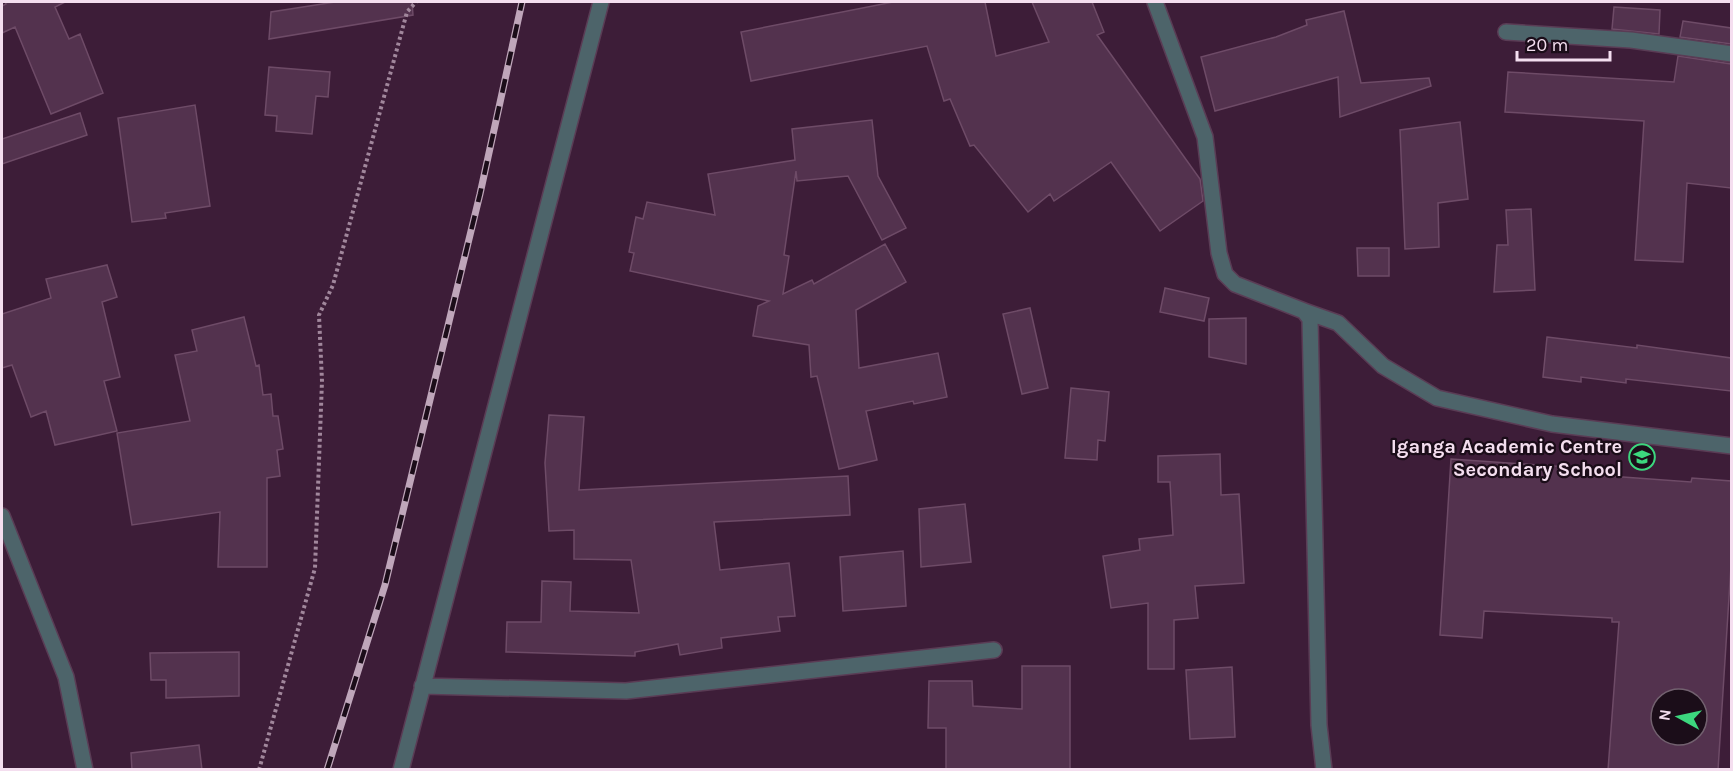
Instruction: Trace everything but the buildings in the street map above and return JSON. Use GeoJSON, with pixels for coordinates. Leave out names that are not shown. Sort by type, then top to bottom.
{"type":"FeatureCollection","features":[{"type":"Feature","properties":{"kind":"street"},"geometry":{"type":"LineString","coordinates":[[401,770],[601,2]]}},
{"type":"Feature","properties":{"kind":"street"},"geometry":{"type":"LineString","coordinates":[[1155,2],[1205,137],[1219,253],[1225,274],[1235,284],[1338,323],[1383,366],[1437,398],[1552,424],[1731,446]]}},
{"type":"Feature","properties":{"kind":"street"},"geometry":{"type":"LineString","coordinates":[[1506,32],[1631,40],[1731,54]]}},
{"type":"Feature","properties":{"kind":"street"},"geometry":{"type":"LineString","coordinates":[[1304,311],[1310,319],[1319,725],[1324,770]]}},
{"type":"Feature","properties":{"kind":"street"},"geometry":{"type":"LineString","coordinates":[[2,516],[66,677],[85,770]]}},
{"type":"Feature","properties":{"kind":"street"},"geometry":{"type":"LineString","coordinates":[[422,686],[626,691],[994,650]]}},
{"type":"Feature","properties":{"kind":"path"},"geometry":{"type":"LineString","coordinates":[[259,770],[315,568],[322,381],[319,315],[333,285],[407,12],[416,2]]}},
{"type":"Feature","properties":{"kind":"railway"},"geometry":{"type":"LineString","coordinates":[[327,770],[385,585],[480,194],[522,2]]}},
{"type":"Feature","properties":{"kind":"place","name":"Iganga Academic Centre Secondary School"},"geometry":{"type":"Point","coordinates":[1642,457]}}]}
